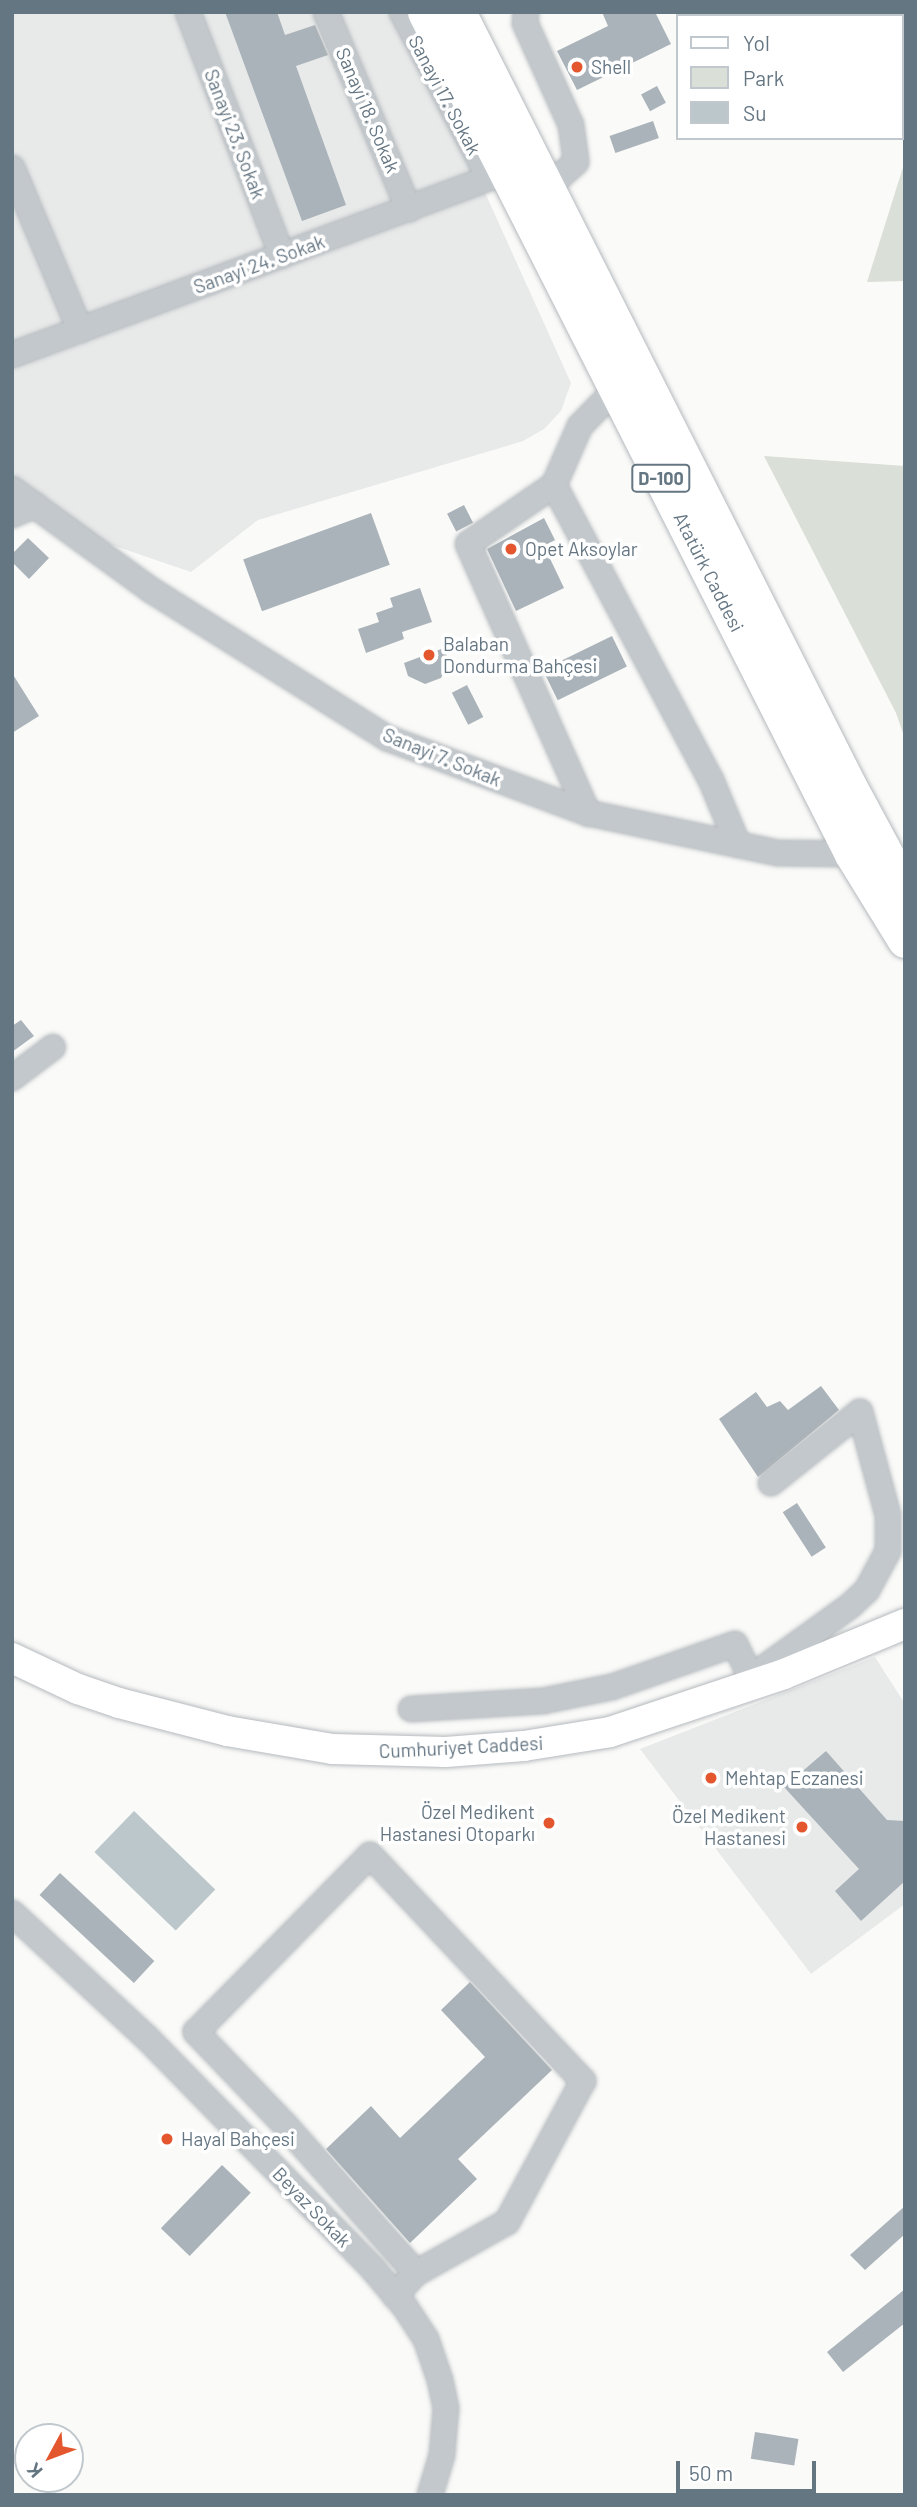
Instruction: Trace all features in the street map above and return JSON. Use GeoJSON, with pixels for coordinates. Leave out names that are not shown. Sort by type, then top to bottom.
{"type":"FeatureCollection","features":[{"type":"Feature","properties":{"kind":"highway","name":"Atatürk Caddesi"},"geometry":{"type":"LineString","coordinates":[[425,12],[498,175],[905,890]]}},
{"type":"Feature","properties":{"kind":"highway","name":"Atatürk Caddesi"},"geometry":{"type":"LineString","coordinates":[[458,12],[879,848],[905,940]]}},
{"type":"Feature","properties":{"kind":"main road","name":"Cumhuriyet Caddesi"},"geometry":{"type":"LineString","coordinates":[[12,1658],[78,1689],[119,1703],[262,1738],[363,1752],[468,1751],[579,1738],[649,1721],[754,1684],[905,1625]]}},
{"type":"Feature","properties":{"kind":"street","name":"Sanayi 23. Sokak"},"geometry":{"type":"LineString","coordinates":[[188,12],[282,256]]}},
{"type":"Feature","properties":{"kind":"street","name":"Sanayi 18. Sokak"},"geometry":{"type":"LineString","coordinates":[[326,12],[409,209]]}},
{"type":"Feature","properties":{"kind":"street","name":"Sanayi 17. Sokak"},"geometry":{"type":"LineString","coordinates":[[402,12],[498,175]]}},
{"type":"Feature","properties":{"kind":"street"},"geometry":{"type":"LineString","coordinates":[[526,12],[525,23],[571,125],[576,162],[546,189]]}},
{"type":"Feature","properties":{"kind":"street"},"geometry":{"type":"LineString","coordinates":[[12,168],[80,330]]}},
{"type":"Feature","properties":{"kind":"street","name":"Sanayi 24. Sokak"},"geometry":{"type":"LineString","coordinates":[[12,355],[498,175]]}},
{"type":"Feature","properties":{"kind":"street"},"geometry":{"type":"LineString","coordinates":[[587,813],[468,544],[554,485],[580,426],[617,388]]}},
{"type":"Feature","properties":{"kind":"street"},"geometry":{"type":"LineString","coordinates":[[554,485],[711,780],[737,845]]}},
{"type":"Feature","properties":{"kind":"street","name":"Sanayi 7. Sokak"},"geometry":{"type":"LineString","coordinates":[[12,489],[23,510],[387,738],[587,813],[778,853],[879,848]]}},
{"type":"Feature","properties":{"kind":"street"},"geometry":{"type":"LineString","coordinates":[[12,1078],[53,1047]]}},
{"type":"Feature","properties":{"kind":"street"},"geometry":{"type":"LineString","coordinates":[[754,1684],[764,1668],[850,1606],[867,1590],[888,1551],[888,1515],[860,1412],[771,1483]]}},
{"type":"Feature","properties":{"kind":"street"},"geometry":{"type":"LineString","coordinates":[[411,1709],[543,1701],[612,1687],[735,1644],[754,1684]]}},
{"type":"Feature","properties":{"kind":"street"},"geometry":{"type":"LineString","coordinates":[[395,2295],[416,2273],[507,2222],[583,2081],[370,1855],[196,2032],[287,2127],[416,2273]]}},
{"type":"Feature","properties":{"kind":"street","name":"Beyaz Sokak"},"geometry":{"type":"LineString","coordinates":[[12,1913],[147,2038],[395,2295],[426,2339],[446,2408],[442,2455],[430,2495]]}},
{"type":"Feature","properties":{"kind":"shaded area"},"geometry":{"type":"Polygon","coordinates":[[[12,12],[392,12],[468,155],[571,383],[561,411],[544,429],[523,441],[258,520],[191,572],[12,511],[12,12]]]}},
{"type":"Feature","properties":{"kind":"shaded area","name":"Özel Medikent Hastanesi"},"geometry":{"type":"Polygon","coordinates":[[[875,1657],[905,1704],[905,1904],[811,1974],[640,1749],[875,1657]]]}},
{"type":"Feature","properties":{"kind":"green space"},"geometry":{"type":"Polygon","coordinates":[[[905,161],[905,281],[867,282],[905,161]]]}},
{"type":"Feature","properties":{"kind":"green space"},"geometry":{"type":"Polygon","coordinates":[[[764,456],[905,466],[905,739],[896,713],[764,456]]]}},
{"type":"Feature","properties":{"kind":"water"},"geometry":{"type":"Polygon","coordinates":[[[134,1811],[215,1889],[176,1930],[94,1852],[134,1811]]]}},
{"type":"Feature","properties":{"kind":"building"},"geometry":{"type":"Polygon","coordinates":[[[225,12],[277,12],[285,35],[315,25],[328,55],[296,66],[346,205],[302,221],[225,12]]]}},
{"type":"Feature","properties":{"kind":"building"},"geometry":{"type":"Polygon","coordinates":[[[602,12],[655,12],[671,44],[577,90],[557,51],[608,26],[602,12]]]}},
{"type":"Feature","properties":{"kind":"building"},"geometry":{"type":"Polygon","coordinates":[[[657,86],[666,103],[650,111],[641,94],[657,86]]]}},
{"type":"Feature","properties":{"kind":"building"},"geometry":{"type":"Polygon","coordinates":[[[653,121],[659,138],[615,153],[610,136],[653,121]]]}},
{"type":"Feature","properties":{"kind":"building"},"geometry":{"type":"Polygon","coordinates":[[[464,505],[473,523],[456,531],[447,514],[464,505]]]}},
{"type":"Feature","properties":{"kind":"building"},"geometry":{"type":"Polygon","coordinates":[[[371,513],[390,565],[262,611],[243,560],[371,513]]]}},
{"type":"Feature","properties":{"kind":"building"},"geometry":{"type":"Polygon","coordinates":[[[544,518],[555,540],[544,546],[564,588],[516,611],[487,549],[544,518]]]}},
{"type":"Feature","properties":{"kind":"building"},"geometry":{"type":"Polygon","coordinates":[[[28,538],[49,558],[29,579],[12,562],[12,554],[28,538]]]}},
{"type":"Feature","properties":{"kind":"building"},"geometry":{"type":"Polygon","coordinates":[[[420,588],[432,622],[402,632],[404,639],[366,653],[358,629],[379,622],[376,613],[393,607],[390,598],[420,588]]]}},
{"type":"Feature","properties":{"kind":"building"},"geometry":{"type":"Polygon","coordinates":[[[612,636],[627,667],[558,700],[543,670],[612,636]]]}},
{"type":"Feature","properties":{"kind":"building"},"geometry":{"type":"Polygon","coordinates":[[[444,648],[449,661],[441,678],[425,684],[408,676],[404,663],[444,648]]]}},
{"type":"Feature","properties":{"kind":"building"},"geometry":{"type":"Polygon","coordinates":[[[12,673],[39,716],[12,733],[12,673]]]}},
{"type":"Feature","properties":{"kind":"building"},"geometry":{"type":"Polygon","coordinates":[[[467,685],[483,717],[468,725],[452,693],[467,685]]]}},
{"type":"Feature","properties":{"kind":"building"},"geometry":{"type":"Polygon","coordinates":[[[21,1020],[34,1036],[12,1052],[12,1026],[21,1020]]]}},
{"type":"Feature","properties":{"kind":"building"},"geometry":{"type":"Polygon","coordinates":[[[821,1386],[839,1410],[758,1477],[719,1419],[756,1392],[767,1407],[780,1401],[788,1410],[821,1386]]]}},
{"type":"Feature","properties":{"kind":"building"},"geometry":{"type":"Polygon","coordinates":[[[797,1503],[826,1547],[812,1557],[783,1512],[797,1503]]]}},
{"type":"Feature","properties":{"kind":"building","name":"Özel Medikent Hastanesi"},"geometry":{"type":"Polygon","coordinates":[[[826,1751],[887,1820],[905,1821],[905,1881],[861,1921],[835,1891],[859,1869],[784,1787],[826,1751]]]}},
{"type":"Feature","properties":{"kind":"building"},"geometry":{"type":"Polygon","coordinates":[[[60,1873],[154,1961],[134,1983],[40,1895],[60,1873]]]}},
{"type":"Feature","properties":{"kind":"building"},"geometry":{"type":"Polygon","coordinates":[[[470,1982],[552,2070],[458,2159],[477,2179],[410,2243],[326,2149],[371,2106],[400,2138],[485,2057],[441,2010],[470,1982]]]}},
{"type":"Feature","properties":{"kind":"building"},"geometry":{"type":"Polygon","coordinates":[[[222,2165],[251,2193],[190,2256],[161,2228],[222,2165]]]}},
{"type":"Feature","properties":{"kind":"building"},"geometry":{"type":"Polygon","coordinates":[[[905,2206],[905,2234],[865,2270],[850,2255],[905,2206]]]}},
{"type":"Feature","properties":{"kind":"building"},"geometry":{"type":"Polygon","coordinates":[[[905,2289],[905,2323],[843,2372],[827,2352],[905,2289]]]}},
{"type":"Feature","properties":{"kind":"building"},"geometry":{"type":"Polygon","coordinates":[[[755,2432],[798,2439],[794,2466],[751,2459],[755,2432]]]}},
{"type":"Feature","properties":{"kind":"place","name":"Shell"},"geometry":{"type":"Point","coordinates":[577,67]}},
{"type":"Feature","properties":{"kind":"place","name":"Opet Aksoylar"},"geometry":{"type":"Point","coordinates":[511,549]}},
{"type":"Feature","properties":{"kind":"place","name":"Balaban Dondurma Bahçesi"},"geometry":{"type":"Point","coordinates":[429,655]}},
{"type":"Feature","properties":{"kind":"place","name":"Mehtap Eczanesi"},"geometry":{"type":"Point","coordinates":[711,1778]}},
{"type":"Feature","properties":{"kind":"place","name":"Özel Medikent Hastanesi Otoparkı"},"geometry":{"type":"Point","coordinates":[549,1823]}},
{"type":"Feature","properties":{"kind":"place","name":"Özel Medikent Hastanesi"},"geometry":{"type":"Point","coordinates":[802,1827]}},
{"type":"Feature","properties":{"kind":"place","name":"Hayal Bahçesi"},"geometry":{"type":"Point","coordinates":[167,2139]}}]}
